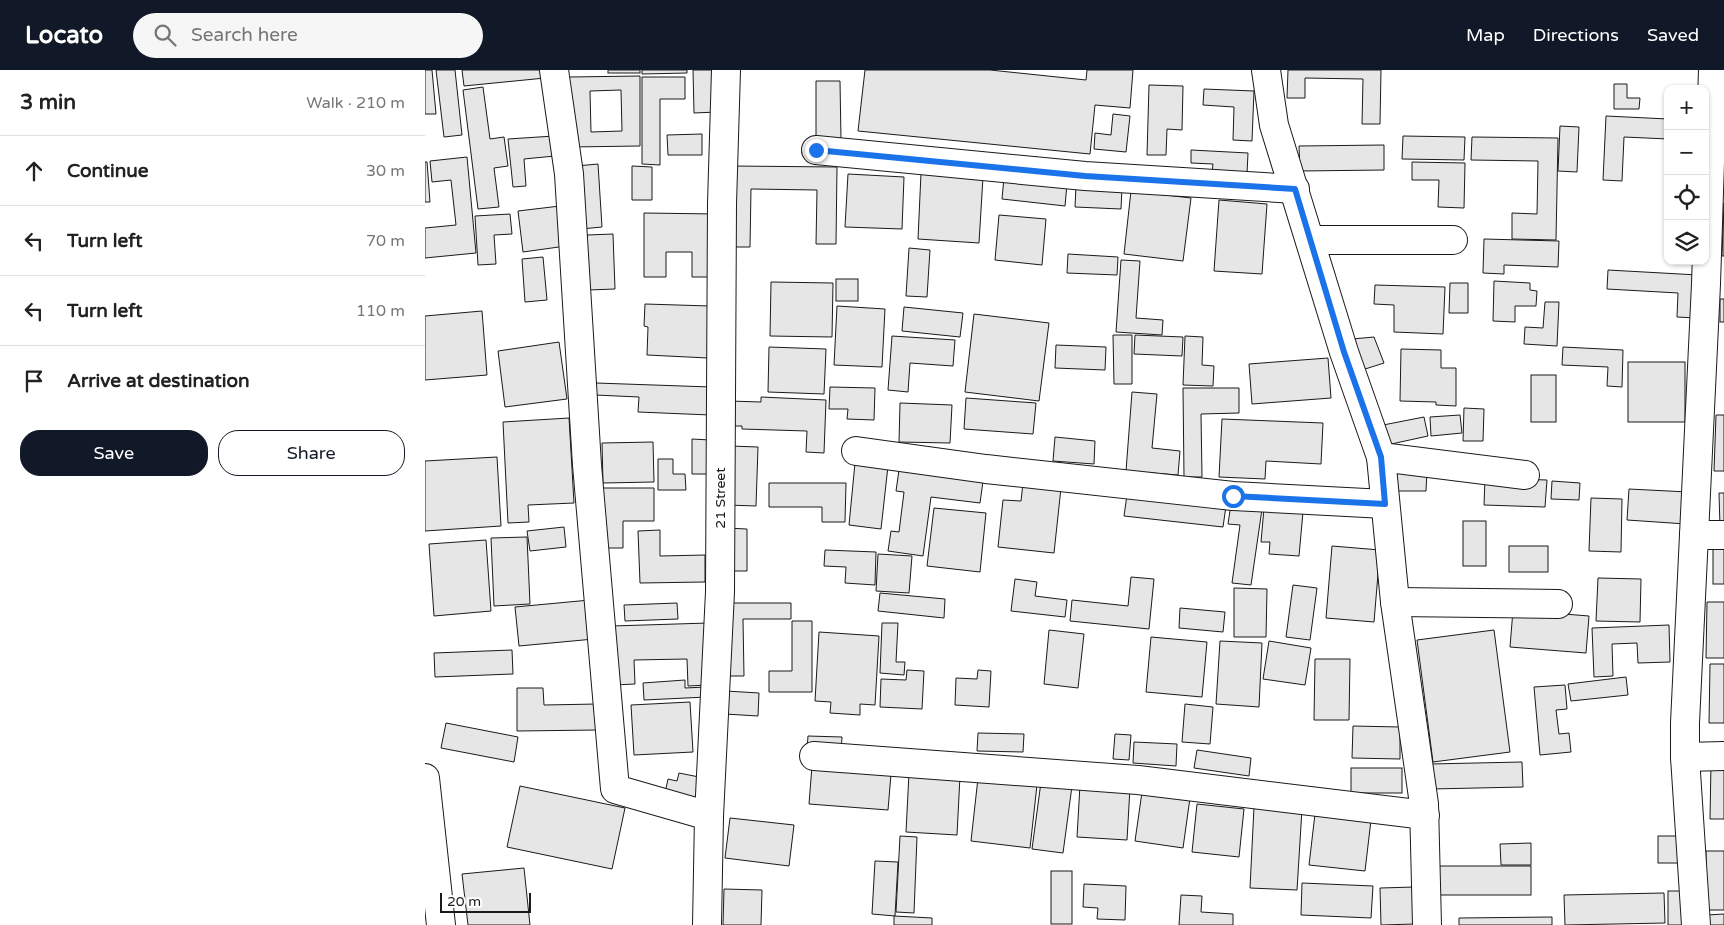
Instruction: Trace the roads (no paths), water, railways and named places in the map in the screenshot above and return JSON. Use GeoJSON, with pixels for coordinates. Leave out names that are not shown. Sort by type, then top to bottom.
{"type":"FeatureCollection","features":[{"type":"Feature","properties":{"kind":"street"},"geometry":{"type":"LineString","coordinates":[[554,70],[569,174],[587,465],[615,789],[709,816]]}},
{"type":"Feature","properties":{"kind":"street","name":"21 Street"},"geometry":{"type":"LineString","coordinates":[[707,925],[709,816],[719,592],[722,204],[726,70]]}},
{"type":"Feature","properties":{"kind":"street"},"geometry":{"type":"LineString","coordinates":[[1266,70],[1275,125],[1344,352],[1381,457],[1395,602],[1425,815],[1427,925]]}},
{"type":"Feature","properties":{"kind":"street"},"geometry":{"type":"LineString","coordinates":[[1696,925],[1685,757],[1685,722],[1694,535],[1715,293],[1713,70]]}},
{"type":"Feature","properties":{"kind":"street"},"geometry":{"type":"LineString","coordinates":[[816,150],[1085,176],[1295,189]]}},
{"type":"Feature","properties":{"kind":"street"},"geometry":{"type":"LineString","coordinates":[[1310,240],[1453,240]]}},
{"type":"Feature","properties":{"kind":"street"},"geometry":{"type":"LineString","coordinates":[[856,451],[986,469],[1233,496],[1385,504]]}},
{"type":"Feature","properties":{"kind":"street"},"geometry":{"type":"LineString","coordinates":[[1381,457],[1525,475]]}},
{"type":"Feature","properties":{"kind":"street"},"geometry":{"type":"LineString","coordinates":[[1694,535],[1724,535]]}},
{"type":"Feature","properties":{"kind":"street"},"geometry":{"type":"LineString","coordinates":[[1395,602],[1558,604]]}},
{"type":"Feature","properties":{"kind":"street"},"geometry":{"type":"LineString","coordinates":[[814,756],[1138,780],[1425,815]]}},
{"type":"Feature","properties":{"kind":"street"},"geometry":{"type":"LineString","coordinates":[[1685,757],[1724,756]]}},
{"type":"Feature","properties":{"kind":"street"},"geometry":{"type":"LineString","coordinates":[[425,778],[441,925]]}}]}
